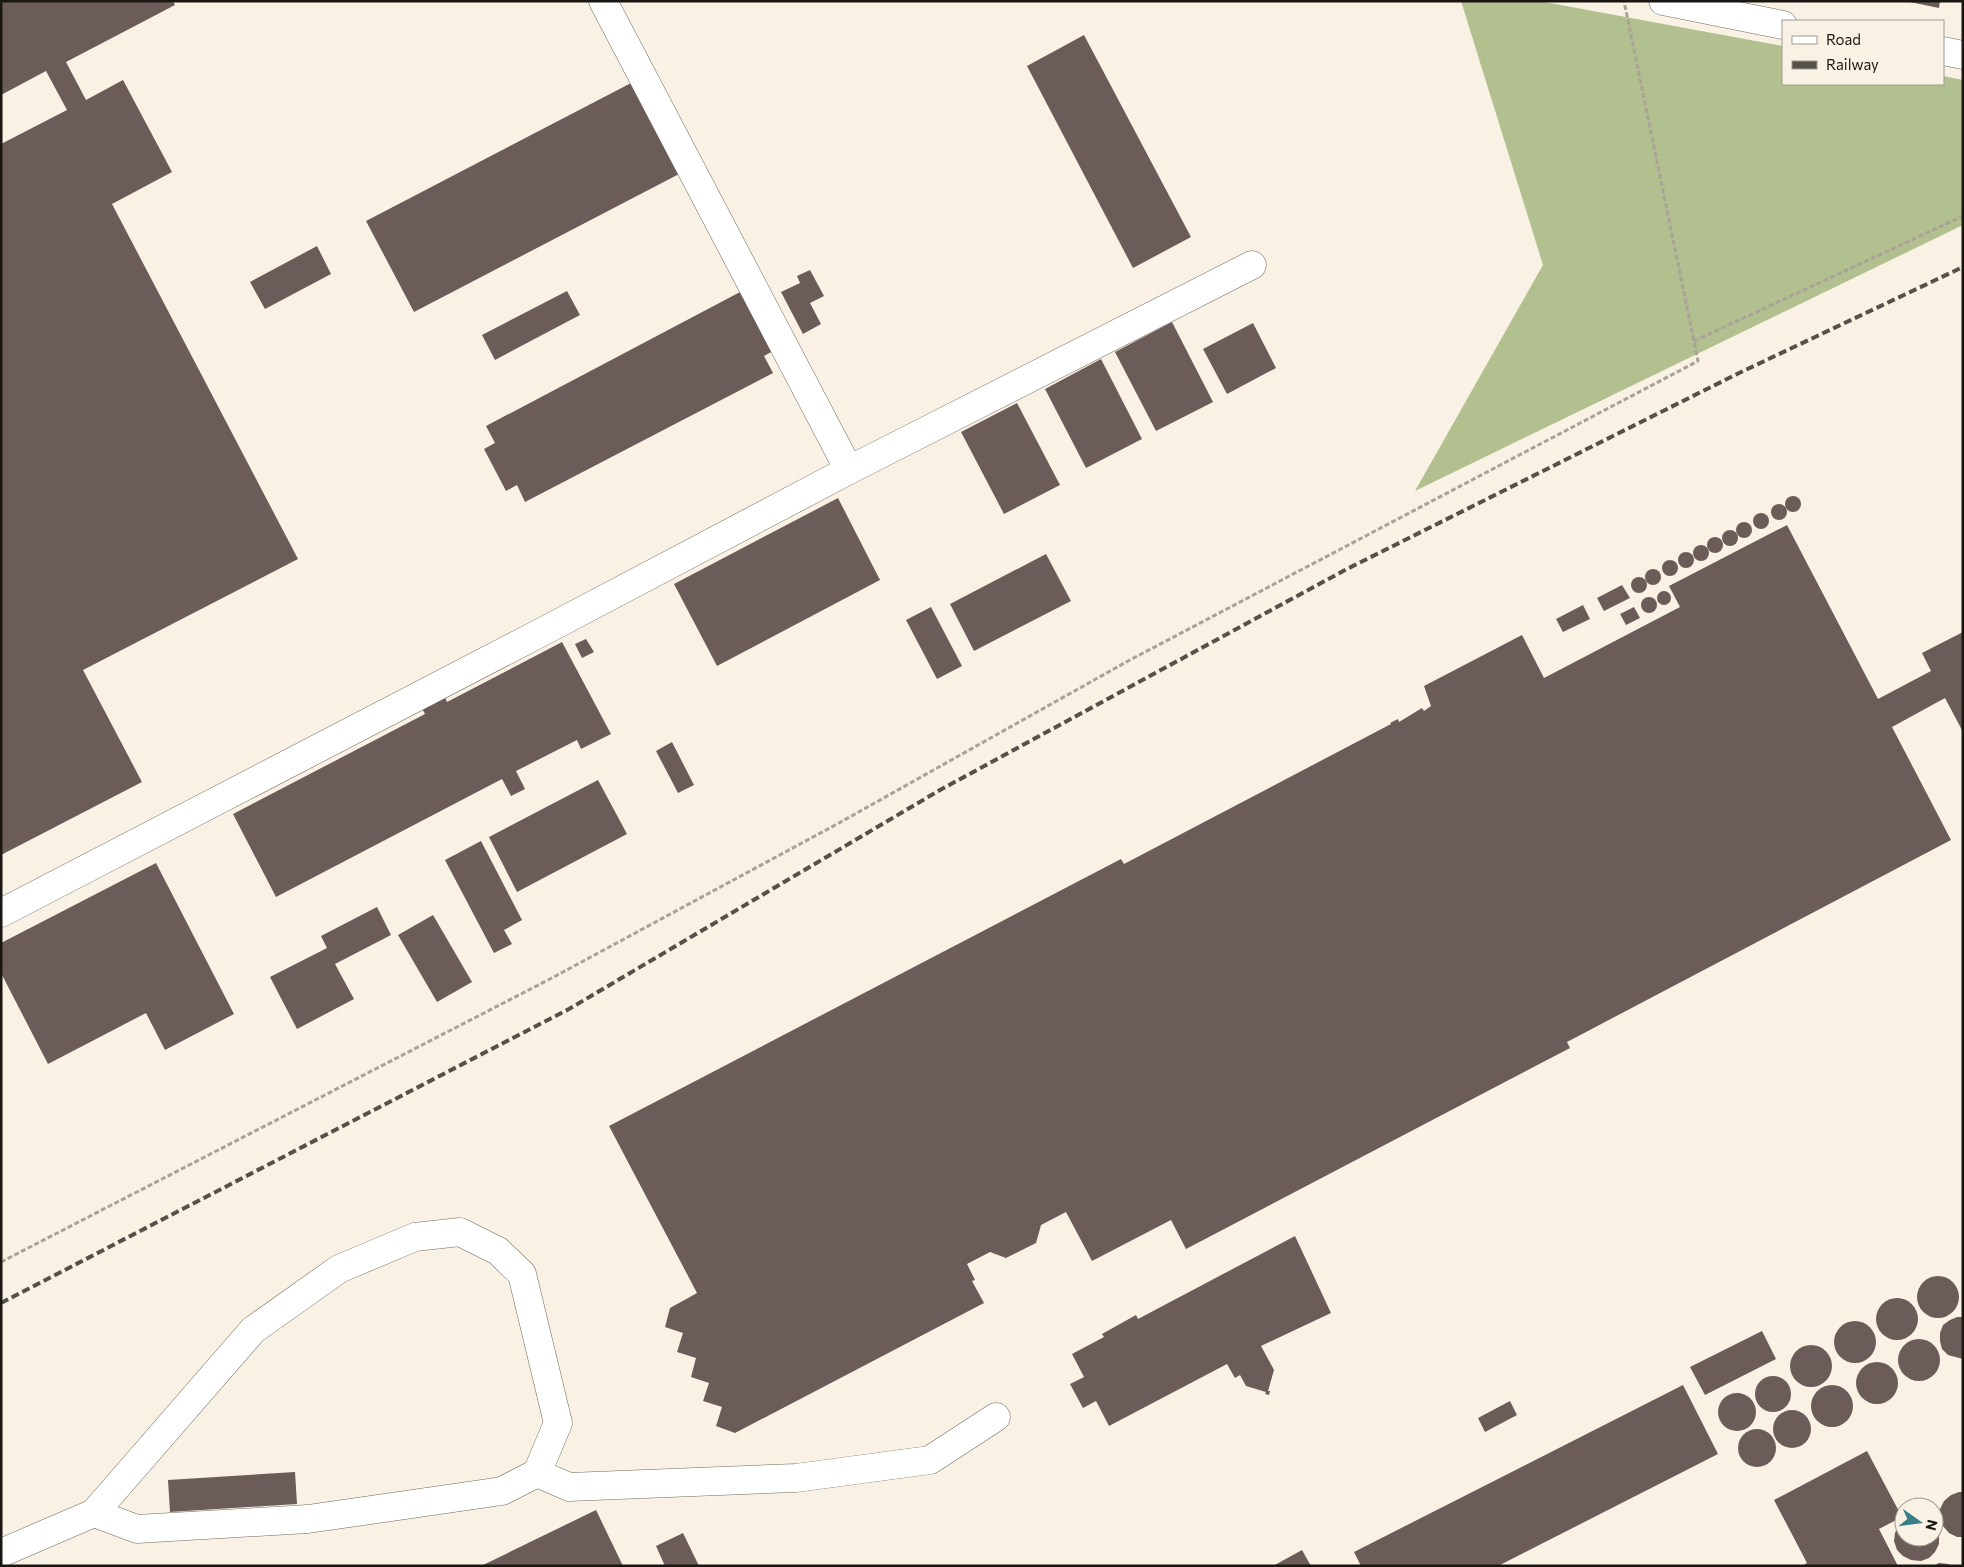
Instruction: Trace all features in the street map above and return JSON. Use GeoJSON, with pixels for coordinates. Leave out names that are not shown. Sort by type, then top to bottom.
{"type":"FeatureCollection","features":[{"type":"Feature","properties":{"kind":"street"},"geometry":{"type":"LineString","coordinates":[[603,1],[849,470]]}},
{"type":"Feature","properties":{"kind":"street"},"geometry":{"type":"LineString","coordinates":[[1663,1],[1782,25]]}},
{"type":"Feature","properties":{"kind":"street"},"geometry":{"type":"LineString","coordinates":[[1944,52],[1963,55]]}},
{"type":"Feature","properties":{"kind":"street"},"geometry":{"type":"LineString","coordinates":[[1,913],[540,634],[849,470],[1252,265]]}},
{"type":"Feature","properties":{"kind":"street"},"geometry":{"type":"LineString","coordinates":[[1,1553],[94,1513],[253,1330],[339,1269],[415,1237],[460,1232],[498,1251],[522,1274],[558,1423],[537,1472],[502,1491],[308,1519],[137,1529],[94,1513]]}},
{"type":"Feature","properties":{"kind":"street"},"geometry":{"type":"LineString","coordinates":[[537,1472],[569,1487],[796,1478],[930,1460],[996,1418]]}},
{"type":"Feature","properties":{"kind":"path"},"geometry":{"type":"LineString","coordinates":[[1,1262],[559,974],[838,823],[1128,661],[1698,361],[1624,1]]}},
{"type":"Feature","properties":{"kind":"path"},"geometry":{"type":"LineString","coordinates":[[1694,341],[1963,216]]}},
{"type":"Feature","properties":{"kind":"green space"},"geometry":{"type":"Polygon","coordinates":[[[1461,1],[1539,1],[1782,46],[1782,85],[1944,85],[1944,76],[1963,80],[1963,225],[1415,491],[1543,265],[1461,1]]]}},
{"type":"Feature","properties":{"kind":"building"},"geometry":{"type":"Polygon","coordinates":[[[1,1],[173,1],[175,5],[66,62],[86,100],[123,80],[172,172],[112,204],[298,559],[83,670],[142,782],[1,855],[1,144],[67,110],[46,71],[1,95],[1,1]]]}},
{"type":"Feature","properties":{"kind":"building"},"geometry":{"type":"Polygon","coordinates":[[[1905,1],[1940,1],[1939,8],[1905,1]]]}},
{"type":"Feature","properties":{"kind":"building"},"geometry":{"type":"Polygon","coordinates":[[[1084,35],[1191,237],[1133,268],[1027,66],[1084,35]]]}},
{"type":"Feature","properties":{"kind":"building"},"geometry":{"type":"Polygon","coordinates":[[[633,82],[681,173],[414,312],[366,221],[633,82]]]}},
{"type":"Feature","properties":{"kind":"building"},"geometry":{"type":"Polygon","coordinates":[[[317,246],[331,274],[265,309],[250,282],[317,246]]]}},
{"type":"Feature","properties":{"kind":"building"},"geometry":{"type":"Polygon","coordinates":[[[810,270],[824,296],[810,303],[821,324],[803,334],[781,292],[800,283],[797,276],[810,270]]]}},
{"type":"Feature","properties":{"kind":"building"},"geometry":{"type":"Polygon","coordinates":[[[567,291],[580,315],[495,360],[482,335],[567,291]]]}},
{"type":"Feature","properties":{"kind":"building"},"geometry":{"type":"Polygon","coordinates":[[[742,291],[773,351],[764,356],[773,373],[525,502],[517,485],[506,491],[484,449],[495,443],[486,426],[742,291]]]}},
{"type":"Feature","properties":{"kind":"building"},"geometry":{"type":"Polygon","coordinates":[[[1172,322],[1213,402],[1156,431],[1115,352],[1172,322]]]}},
{"type":"Feature","properties":{"kind":"building"},"geometry":{"type":"Polygon","coordinates":[[[1253,323],[1276,368],[1227,394],[1203,349],[1253,323]]]}},
{"type":"Feature","properties":{"kind":"building"},"geometry":{"type":"Polygon","coordinates":[[[1101,359],[1142,439],[1086,468],[1045,389],[1101,359]]]}},
{"type":"Feature","properties":{"kind":"building"},"geometry":{"type":"Polygon","coordinates":[[[1017,403],[1060,485],[1004,514],[961,432],[1017,403]]]}},
{"type":"Feature","properties":{"kind":"building"},"geometry":{"type":"Polygon","coordinates":[[[1793,496],[1801,504],[1793,512],[1785,504],[1793,496]]]}},
{"type":"Feature","properties":{"kind":"building"},"geometry":{"type":"Polygon","coordinates":[[[838,498],[880,580],[717,666],[674,584],[838,498]]]}},
{"type":"Feature","properties":{"kind":"building"},"geometry":{"type":"Polygon","coordinates":[[[1779,504],[1787,512],[1779,520],[1771,512],[1779,504]]]}},
{"type":"Feature","properties":{"kind":"building"},"geometry":{"type":"Polygon","coordinates":[[[1761,513],[1769,521],[1761,529],[1753,521],[1761,513]]]}},
{"type":"Feature","properties":{"kind":"building"},"geometry":{"type":"Polygon","coordinates":[[[1744,522],[1752,530],[1744,538],[1736,530],[1744,522]]]}},
{"type":"Feature","properties":{"kind":"building"},"geometry":{"type":"Polygon","coordinates":[[[1787,525],[1878,699],[1931,671],[1922,653],[1963,632],[1963,732],[1945,698],[1892,727],[1951,840],[1567,1042],[1570,1048],[1186,1249],[1171,1220],[1092,1261],[1066,1212],[1041,1225],[1036,1243],[1006,1258],[990,1252],[967,1264],[975,1280],[972,1281],[984,1303],[735,1433],[716,1426],[722,1407],[703,1401],[709,1383],[691,1377],[696,1358],[677,1352],[683,1333],[665,1327],[670,1308],[697,1293],[609,1126],[1121,859],[1124,864],[1390,723],[1398,719],[1399,722],[1422,708],[1424,711],[1431,706],[1424,686],[1522,635],[1544,678],[1680,607],[1669,586],[1787,525]]]}},
{"type":"Feature","properties":{"kind":"building"},"geometry":{"type":"Polygon","coordinates":[[[1730,530],[1738,538],[1730,546],[1722,538],[1730,530]]]}},
{"type":"Feature","properties":{"kind":"building"},"geometry":{"type":"Polygon","coordinates":[[[1715,537],[1723,545],[1715,553],[1707,545],[1715,537]]]}},
{"type":"Feature","properties":{"kind":"building"},"geometry":{"type":"Polygon","coordinates":[[[1701,545],[1709,553],[1701,561],[1693,553],[1701,545]]]}},
{"type":"Feature","properties":{"kind":"building"},"geometry":{"type":"Polygon","coordinates":[[[1686,552],[1694,560],[1686,568],[1678,560],[1686,552]]]}},
{"type":"Feature","properties":{"kind":"building"},"geometry":{"type":"Polygon","coordinates":[[[1046,554],[1071,601],[974,651],[950,604],[1046,554]]]}},
{"type":"Feature","properties":{"kind":"building"},"geometry":{"type":"Polygon","coordinates":[[[1670,560],[1678,568],[1670,576],[1662,568],[1670,560]]]}},
{"type":"Feature","properties":{"kind":"building"},"geometry":{"type":"Polygon","coordinates":[[[1653,569],[1661,577],[1653,585],[1645,577],[1653,569]]]}},
{"type":"Feature","properties":{"kind":"building"},"geometry":{"type":"Polygon","coordinates":[[[1639,577],[1647,585],[1639,593],[1631,585],[1639,577]]]}},
{"type":"Feature","properties":{"kind":"building"},"geometry":{"type":"Polygon","coordinates":[[[1622,585],[1630,598],[1604,611],[1597,598],[1622,585]]]}},
{"type":"Feature","properties":{"kind":"building"},"geometry":{"type":"Polygon","coordinates":[[[1661,591],[1667,591],[1671,598],[1667,605],[1661,605],[1657,601],[1657,595],[1661,591]]]}},
{"type":"Feature","properties":{"kind":"building"},"geometry":{"type":"Polygon","coordinates":[[[1649,597],[1657,605],[1649,613],[1641,605],[1649,597]]]}},
{"type":"Feature","properties":{"kind":"building"},"geometry":{"type":"Polygon","coordinates":[[[1583,605],[1590,619],[1563,632],[1556,619],[1583,605]]]}},
{"type":"Feature","properties":{"kind":"building"},"geometry":{"type":"Polygon","coordinates":[[[931,607],[962,666],[937,679],[906,620],[931,607]]]}},
{"type":"Feature","properties":{"kind":"building"},"geometry":{"type":"Polygon","coordinates":[[[1634,607],[1640,618],[1626,625],[1620,614],[1634,607]]]}},
{"type":"Feature","properties":{"kind":"building"},"geometry":{"type":"Polygon","coordinates":[[[586,639],[594,652],[582,658],[575,644],[586,639]]]}},
{"type":"Feature","properties":{"kind":"building"},"geometry":{"type":"Polygon","coordinates":[[[562,642],[611,734],[581,749],[577,740],[516,771],[525,789],[511,796],[502,779],[276,897],[233,814],[425,714],[420,705],[443,693],[447,702],[562,642]]]}},
{"type":"Feature","properties":{"kind":"building"},"geometry":{"type":"Polygon","coordinates":[[[672,742],[694,785],[678,793],[656,751],[672,742]]]}},
{"type":"Feature","properties":{"kind":"building"},"geometry":{"type":"Polygon","coordinates":[[[598,780],[627,834],[517,892],[489,837],[598,780]]]}},
{"type":"Feature","properties":{"kind":"building"},"geometry":{"type":"Polygon","coordinates":[[[481,841],[522,920],[504,930],[512,944],[494,953],[445,860],[481,841]]]}},
{"type":"Feature","properties":{"kind":"building"},"geometry":{"type":"Polygon","coordinates":[[[156,863],[234,1014],[165,1050],[146,1013],[48,1064],[1,973],[1,943],[156,863]]]}},
{"type":"Feature","properties":{"kind":"building"},"geometry":{"type":"Polygon","coordinates":[[[377,907],[391,935],[335,964],[354,999],[297,1029],[270,977],[327,948],[321,936],[377,907]]]}},
{"type":"Feature","properties":{"kind":"building"},"geometry":{"type":"Polygon","coordinates":[[[433,915],[472,982],[437,1002],[398,935],[433,915]]]}},
{"type":"Feature","properties":{"kind":"building"},"geometry":{"type":"Polygon","coordinates":[[[1295,1236],[1331,1313],[1261,1346],[1274,1370],[1268,1391],[1270,1391],[1269,1395],[1265,1394],[1266,1392],[1246,1386],[1240,1375],[1235,1378],[1227,1364],[1109,1426],[1096,1401],[1083,1408],[1070,1384],[1084,1377],[1072,1354],[1104,1337],[1102,1334],[1136,1315],[1138,1319],[1295,1236]]]}},
{"type":"Feature","properties":{"kind":"building"},"geometry":{"type":"Polygon","coordinates":[[[1938,1276],[1953,1282],[1959,1297],[1953,1312],[1938,1318],[1923,1312],[1917,1297],[1923,1282],[1938,1276]]]}},
{"type":"Feature","properties":{"kind":"building"},"geometry":{"type":"Polygon","coordinates":[[[1893,1298],[1901,1298],[1912,1304],[1918,1319],[1912,1334],[1901,1340],[1893,1340],[1882,1334],[1876,1323],[1876,1315],[1882,1304],[1893,1298]]]}},
{"type":"Feature","properties":{"kind":"building"},"geometry":{"type":"Polygon","coordinates":[[[1957,1317],[1963,1317],[1963,1359],[1948,1355],[1942,1349],[1940,1341],[1943,1325],[1957,1317]]]}},
{"type":"Feature","properties":{"kind":"building"},"geometry":{"type":"Polygon","coordinates":[[[1855,1321],[1870,1327],[1876,1342],[1870,1357],[1855,1363],[1840,1357],[1834,1342],[1840,1327],[1855,1321]]]}},
{"type":"Feature","properties":{"kind":"building"},"geometry":{"type":"Polygon","coordinates":[[[1762,1331],[1776,1359],[1705,1395],[1690,1367],[1762,1331]]]}},
{"type":"Feature","properties":{"kind":"building"},"geometry":{"type":"Polygon","coordinates":[[[1919,1339],[1934,1345],[1940,1360],[1934,1375],[1919,1381],[1904,1375],[1898,1360],[1904,1345],[1919,1339]]]}},
{"type":"Feature","properties":{"kind":"building"},"geometry":{"type":"Polygon","coordinates":[[[1811,1345],[1826,1351],[1832,1366],[1826,1381],[1811,1387],[1796,1381],[1790,1366],[1796,1351],[1811,1345]]]}},
{"type":"Feature","properties":{"kind":"building"},"geometry":{"type":"Polygon","coordinates":[[[1877,1362],[1892,1368],[1898,1383],[1892,1398],[1877,1404],[1862,1398],[1856,1383],[1862,1368],[1877,1362]]]}},
{"type":"Feature","properties":{"kind":"building"},"geometry":{"type":"Polygon","coordinates":[[[1773,1376],[1780,1377],[1786,1381],[1790,1387],[1790,1401],[1786,1407],[1780,1411],[1773,1412],[1766,1411],[1760,1407],[1756,1401],[1755,1394],[1756,1387],[1760,1381],[1766,1377],[1773,1376]]]}},
{"type":"Feature","properties":{"kind":"building"},"geometry":{"type":"Polygon","coordinates":[[[1683,1385],[1718,1454],[1498,1566],[1361,1566],[1354,1552],[1683,1385]]]}},
{"type":"Feature","properties":{"kind":"building"},"geometry":{"type":"Polygon","coordinates":[[[1832,1385],[1847,1391],[1853,1406],[1847,1421],[1832,1427],[1817,1421],[1811,1406],[1817,1391],[1832,1385]]]}},
{"type":"Feature","properties":{"kind":"building"},"geometry":{"type":"Polygon","coordinates":[[[1737,1393],[1750,1399],[1756,1412],[1750,1425],[1737,1431],[1724,1425],[1718,1412],[1724,1399],[1737,1393]]]}},
{"type":"Feature","properties":{"kind":"building"},"geometry":{"type":"Polygon","coordinates":[[[1510,1401],[1517,1415],[1485,1432],[1478,1418],[1510,1401]]]}},
{"type":"Feature","properties":{"kind":"building"},"geometry":{"type":"Polygon","coordinates":[[[1792,1410],[1805,1416],[1811,1429],[1805,1442],[1792,1448],[1779,1442],[1773,1429],[1779,1416],[1792,1410]]]}},
{"type":"Feature","properties":{"kind":"building"},"geometry":{"type":"Polygon","coordinates":[[[1757,1429],[1770,1435],[1776,1448],[1770,1461],[1757,1467],[1744,1461],[1738,1448],[1744,1435],[1757,1429]]]}},
{"type":"Feature","properties":{"kind":"building"},"geometry":{"type":"Polygon","coordinates":[[[1867,1451],[1894,1502],[1894,1521],[1879,1529],[1898,1566],[1802,1566],[1807,1563],[1774,1500],[1867,1451]]]}},
{"type":"Feature","properties":{"kind":"building"},"geometry":{"type":"Polygon","coordinates":[[[295,1472],[297,1504],[170,1512],[168,1480],[295,1472]]]}},
{"type":"Feature","properties":{"kind":"building"},"geometry":{"type":"Polygon","coordinates":[[[1963,1492],[1963,1537],[1957,1537],[1949,1533],[1944,1527],[1944,1501],[1951,1495],[1963,1492]]]}},
{"type":"Feature","properties":{"kind":"building"},"geometry":{"type":"Polygon","coordinates":[[[596,1510],[623,1566],[481,1566],[596,1510]]]}},
{"type":"Feature","properties":{"kind":"building"},"geometry":{"type":"Polygon","coordinates":[[[683,1533],[699,1566],[665,1566],[656,1546],[683,1533]]]}},
{"type":"Feature","properties":{"kind":"building"},"geometry":{"type":"Polygon","coordinates":[[[1896,1547],[1938,1547],[1929,1558],[1921,1561],[1911,1560],[1897,1550],[1896,1547]]]}},
{"type":"Feature","properties":{"kind":"building"},"geometry":{"type":"Polygon","coordinates":[[[1302,1550],[1311,1566],[1273,1566],[1302,1550]]]}},
{"type":"Feature","properties":{"kind":"building"},"geometry":{"type":"Polygon","coordinates":[[[1939,1563],[1948,1564],[1952,1566],[1933,1566],[1939,1563]]]}},
{"type":"Feature","properties":{"kind":"railway"},"geometry":{"type":"LineString","coordinates":[[1,1303],[569,1009],[940,790],[1345,570],[1739,373],[1963,267]]}}]}
